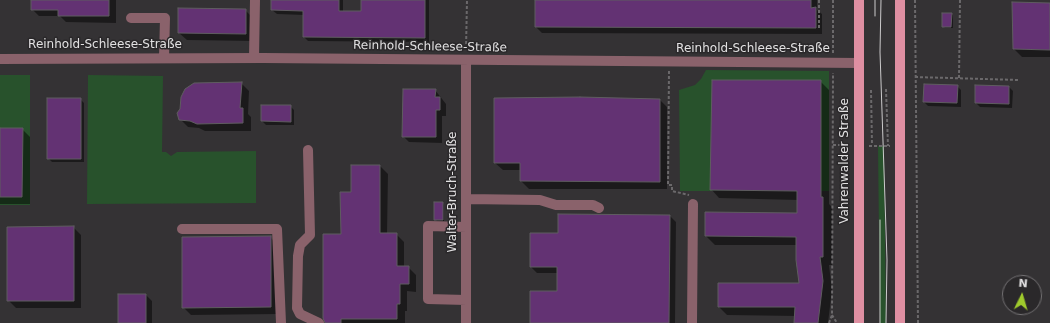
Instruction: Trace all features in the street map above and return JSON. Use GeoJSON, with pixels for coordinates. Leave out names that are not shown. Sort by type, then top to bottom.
{"type":"FeatureCollection","features":[{"type":"Feature","properties":{"kind":"main road","name":"Vahrenwalder Straße"},"geometry":{"type":"LineString","coordinates":[[859,0],[858,146],[860,323]]}},
{"type":"Feature","properties":{"kind":"main road"},"geometry":{"type":"LineString","coordinates":[[900,0],[900,323]]}},
{"type":"Feature","properties":{"kind":"street"},"geometry":{"type":"LineString","coordinates":[[254,58],[255,0]]}},
{"type":"Feature","properties":{"kind":"street"},"geometry":{"type":"LineString","coordinates":[[131,18],[165,18],[164,58]]}},
{"type":"Feature","properties":{"kind":"street","name":"Reinhold-Schleese-Straße"},"geometry":{"type":"LineString","coordinates":[[0,59],[254,58],[466,61],[859,63]]}},
{"type":"Feature","properties":{"kind":"street","name":"Walter-Bruch-Straße"},"geometry":{"type":"LineString","coordinates":[[466,61],[466,323]]}},
{"type":"Feature","properties":{"kind":"street"},"geometry":{"type":"LineString","coordinates":[[308,150],[310,235],[300,245],[298,256],[298,308],[300,314],[318,323]]}},
{"type":"Feature","properties":{"kind":"street"},"geometry":{"type":"LineString","coordinates":[[466,199],[540,200],[556,205],[592,205],[599,208]]}},
{"type":"Feature","properties":{"kind":"street"},"geometry":{"type":"LineString","coordinates":[[692,323],[693,204]]}},
{"type":"Feature","properties":{"kind":"street"},"geometry":{"type":"LineString","coordinates":[[466,227],[428,226],[428,299],[466,300]]}},
{"type":"Feature","properties":{"kind":"street"},"geometry":{"type":"LineString","coordinates":[[182,229],[276,229],[280,323]]}},
{"type":"Feature","properties":{"kind":"path"},"geometry":{"type":"LineString","coordinates":[[466,0],[466,61]]}},
{"type":"Feature","properties":{"kind":"path"},"geometry":{"type":"LineString","coordinates":[[819,0],[819,28]]}},
{"type":"Feature","properties":{"kind":"path"},"geometry":{"type":"LineString","coordinates":[[829,323],[832,316],[833,0]]}},
{"type":"Feature","properties":{"kind":"path"},"geometry":{"type":"LineString","coordinates":[[915,0],[918,323]]}},
{"type":"Feature","properties":{"kind":"path"},"geometry":{"type":"LineString","coordinates":[[960,0],[960,78]]}},
{"type":"Feature","properties":{"kind":"path"},"geometry":{"type":"LineString","coordinates":[[669,62],[668,185],[672,185],[672,191],[688,194],[693,204]]}},
{"type":"Feature","properties":{"kind":"path"},"geometry":{"type":"LineString","coordinates":[[915,77],[1018,80]]}},
{"type":"Feature","properties":{"kind":"path"},"geometry":{"type":"LineString","coordinates":[[886,89],[888,146]]}},
{"type":"Feature","properties":{"kind":"path"},"geometry":{"type":"LineString","coordinates":[[871,90],[872,146]]}},
{"type":"Feature","properties":{"kind":"path"},"geometry":{"type":"LineString","coordinates":[[833,145],[916,146]]}},
{"type":"Feature","properties":{"kind":"path"},"geometry":{"type":"LineString","coordinates":[[832,316],[837,323]]}},
{"type":"Feature","properties":{"kind":"green space"},"geometry":{"type":"Polygon","coordinates":[[[706,70],[829,71],[829,191],[680,191],[679,90],[695,85],[701,79],[706,70]]]}},
{"type":"Feature","properties":{"kind":"green space"},"geometry":{"type":"Polygon","coordinates":[[[0,75],[30,75],[30,205],[0,205],[0,75]]]}},
{"type":"Feature","properties":{"kind":"green space"},"geometry":{"type":"Polygon","coordinates":[[[88,75],[163,76],[162,152],[166,152],[171,156],[177,152],[256,151],[256,203],[87,204],[88,75]]]}},
{"type":"Feature","properties":{"kind":"green space"},"geometry":{"type":"Polygon","coordinates":[[[878,146],[884,146],[886,323],[880,323],[878,146]]]}},
{"type":"Feature","properties":{"kind":"building"},"geometry":{"type":"Polygon","coordinates":[[[31,0],[109,0],[109,16],[58,16],[58,10],[31,10],[31,0]]]}},
{"type":"Feature","properties":{"kind":"building"},"geometry":{"type":"Polygon","coordinates":[[[271,0],[339,0],[339,11],[361,11],[361,0],[425,0],[425,38],[303,37],[303,11],[271,10],[271,0]]]}},
{"type":"Feature","properties":{"kind":"building"},"geometry":{"type":"Polygon","coordinates":[[[535,0],[811,0],[811,8],[816,7],[816,28],[535,27],[535,0]]]}},
{"type":"Feature","properties":{"kind":"building"},"geometry":{"type":"Polygon","coordinates":[[[1012,2],[1050,3],[1050,50],[1013,49],[1012,2]]]}},
{"type":"Feature","properties":{"kind":"building"},"geometry":{"type":"Polygon","coordinates":[[[178,8],[246,9],[246,34],[178,33],[178,8]]]}},
{"type":"Feature","properties":{"kind":"building"},"geometry":{"type":"Polygon","coordinates":[[[942,13],[952,13],[951,27],[942,27],[942,13]]]}},
{"type":"Feature","properties":{"kind":"building"},"geometry":{"type":"Polygon","coordinates":[[[712,80],[821,80],[821,197],[823,197],[823,257],[820,257],[823,281],[818,323],[794,323],[795,307],[718,307],[718,283],[799,283],[796,260],[796,237],[705,236],[705,212],[797,213],[797,191],[710,190],[712,80]]]}},
{"type":"Feature","properties":{"kind":"building"},"geometry":{"type":"Polygon","coordinates":[[[242,82],[240,108],[243,108],[243,123],[197,124],[190,121],[179,120],[177,113],[180,109],[181,97],[185,89],[194,83],[242,82]]]}},
{"type":"Feature","properties":{"kind":"building"},"geometry":{"type":"Polygon","coordinates":[[[924,84],[958,85],[957,103],[923,102],[924,84]]]}},
{"type":"Feature","properties":{"kind":"building"},"geometry":{"type":"Polygon","coordinates":[[[975,85],[1009,86],[1009,104],[975,103],[975,85]]]}},
{"type":"Feature","properties":{"kind":"building"},"geometry":{"type":"Polygon","coordinates":[[[403,89],[436,89],[435,97],[440,97],[440,110],[436,110],[436,137],[402,137],[403,89]]]}},
{"type":"Feature","properties":{"kind":"building"},"geometry":{"type":"Polygon","coordinates":[[[580,97],[660,99],[660,182],[520,181],[520,163],[494,163],[494,98],[580,97]]]}},
{"type":"Feature","properties":{"kind":"building"},"geometry":{"type":"Polygon","coordinates":[[[47,98],[81,98],[81,159],[47,159],[47,98]]]}},
{"type":"Feature","properties":{"kind":"building"},"geometry":{"type":"Polygon","coordinates":[[[261,105],[291,105],[291,122],[261,121],[261,105]]]}},
{"type":"Feature","properties":{"kind":"building"},"geometry":{"type":"Polygon","coordinates":[[[0,128],[23,128],[22,197],[0,197],[0,128]]]}},
{"type":"Feature","properties":{"kind":"building"},"geometry":{"type":"Polygon","coordinates":[[[351,165],[380,165],[380,233],[397,233],[397,266],[409,266],[409,284],[400,284],[400,304],[397,304],[397,319],[341,319],[341,323],[325,323],[323,318],[323,234],[341,234],[340,192],[351,192],[351,165]]]}},
{"type":"Feature","properties":{"kind":"building"},"geometry":{"type":"Polygon","coordinates":[[[434,202],[443,202],[443,220],[434,220],[434,202]]]}},
{"type":"Feature","properties":{"kind":"building"},"geometry":{"type":"Polygon","coordinates":[[[558,214],[670,215],[669,323],[530,323],[530,291],[557,291],[557,267],[530,267],[530,233],[558,233],[558,214]]]}},
{"type":"Feature","properties":{"kind":"building"},"geometry":{"type":"Polygon","coordinates":[[[74,226],[74,301],[7,301],[7,227],[74,226]]]}},
{"type":"Feature","properties":{"kind":"building"},"geometry":{"type":"Polygon","coordinates":[[[271,236],[271,307],[182,308],[182,237],[271,236]]]}},
{"type":"Feature","properties":{"kind":"building"},"geometry":{"type":"Polygon","coordinates":[[[118,294],[146,294],[146,323],[118,323],[118,294]]]}},
{"type":"Feature","properties":{"kind":"tram line"},"geometry":{"type":"LineString","coordinates":[[875,0],[875,16]]}},
{"type":"Feature","properties":{"kind":"tram line"},"geometry":{"type":"LineString","coordinates":[[881,0],[880,52],[887,260],[886,323]]}},
{"type":"Feature","properties":{"kind":"tram line"},"geometry":{"type":"LineString","coordinates":[[880,220],[880,323]]}}]}
